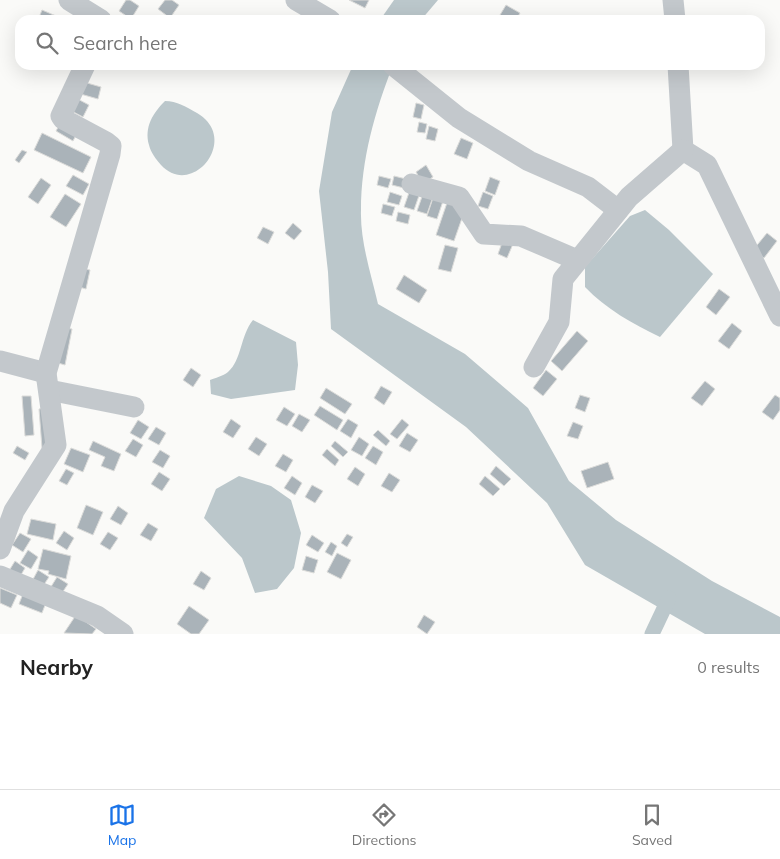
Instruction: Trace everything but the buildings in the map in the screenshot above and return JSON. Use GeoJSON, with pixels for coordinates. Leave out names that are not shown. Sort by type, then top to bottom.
{"type":"FeatureCollection","features":[{"type":"Feature","properties":{"kind":"street"},"geometry":{"type":"LineString","coordinates":[[69,0],[93,15]]}},
{"type":"Feature","properties":{"kind":"street"},"geometry":{"type":"LineString","coordinates":[[296,0],[322,15]]}},
{"type":"Feature","properties":{"kind":"street"},"geometry":{"type":"LineString","coordinates":[[673,0],[674,15]]}},
{"type":"Feature","properties":{"kind":"street"},"geometry":{"type":"LineString","coordinates":[[0,549],[14,511],[56,445],[48,381],[112,146],[63,119],[61,116],[83,70]]}},
{"type":"Feature","properties":{"kind":"street"},"geometry":{"type":"LineString","coordinates":[[399,70],[459,118],[529,161],[588,187],[618,210]]}},
{"type":"Feature","properties":{"kind":"street"},"geometry":{"type":"LineString","coordinates":[[678,70],[684,150]]}},
{"type":"Feature","properties":{"kind":"street"},"geometry":{"type":"LineString","coordinates":[[534,367],[559,322],[563,279],[629,197],[684,150]]}},
{"type":"Feature","properties":{"kind":"street"},"geometry":{"type":"LineString","coordinates":[[684,150],[707,165],[780,316]]}},
{"type":"Feature","properties":{"kind":"street"},"geometry":{"type":"LineString","coordinates":[[412,184],[459,197],[484,234],[520,236],[577,260]]}},
{"type":"Feature","properties":{"kind":"street"},"geometry":{"type":"LineString","coordinates":[[0,361],[48,381],[134,407]]}},
{"type":"Feature","properties":{"kind":"street"},"geometry":{"type":"LineString","coordinates":[[0,576],[97,616],[123,634]]}},
{"type":"Feature","properties":{"kind":"shaded area"},"geometry":{"type":"Polygon","coordinates":[[[394,0],[438,0],[425,15],[384,15],[394,0]]]}},
{"type":"Feature","properties":{"kind":"shaded area"},"geometry":{"type":"Polygon","coordinates":[[[351,70],[391,70],[370,136],[363,173],[362,234],[378,304],[465,354],[528,408],[569,481],[616,520],[712,581],[780,617],[780,634],[705,634],[585,565],[547,503],[466,427],[331,329],[328,272],[319,191],[332,112],[351,70]]]}},
{"type":"Feature","properties":{"kind":"shaded area"},"geometry":{"type":"Polygon","coordinates":[[[165,101],[177,103],[197,113],[209,124],[214,137],[213,150],[207,162],[198,170],[186,175],[173,174],[161,165],[152,153],[149,145],[149,126],[157,110],[165,101]]]}},
{"type":"Feature","properties":{"kind":"shaded area"},"geometry":{"type":"Polygon","coordinates":[[[645,210],[669,230],[713,274],[660,337],[620,315],[585,287],[585,267],[630,216],[645,210]]]}},
{"type":"Feature","properties":{"kind":"shaded area"},"geometry":{"type":"Polygon","coordinates":[[[253,320],[296,342],[298,365],[295,390],[231,399],[211,394],[210,380],[221,376],[233,367],[253,320]]]}},
{"type":"Feature","properties":{"kind":"shaded area"},"geometry":{"type":"Polygon","coordinates":[[[239,476],[271,486],[291,500],[301,533],[294,568],[277,589],[255,593],[242,558],[204,518],[216,489],[239,476]]]}},
{"type":"Feature","properties":{"kind":"waterway"},"geometry":{"type":"LineString","coordinates":[[652,634],[669,598]]}}]}
